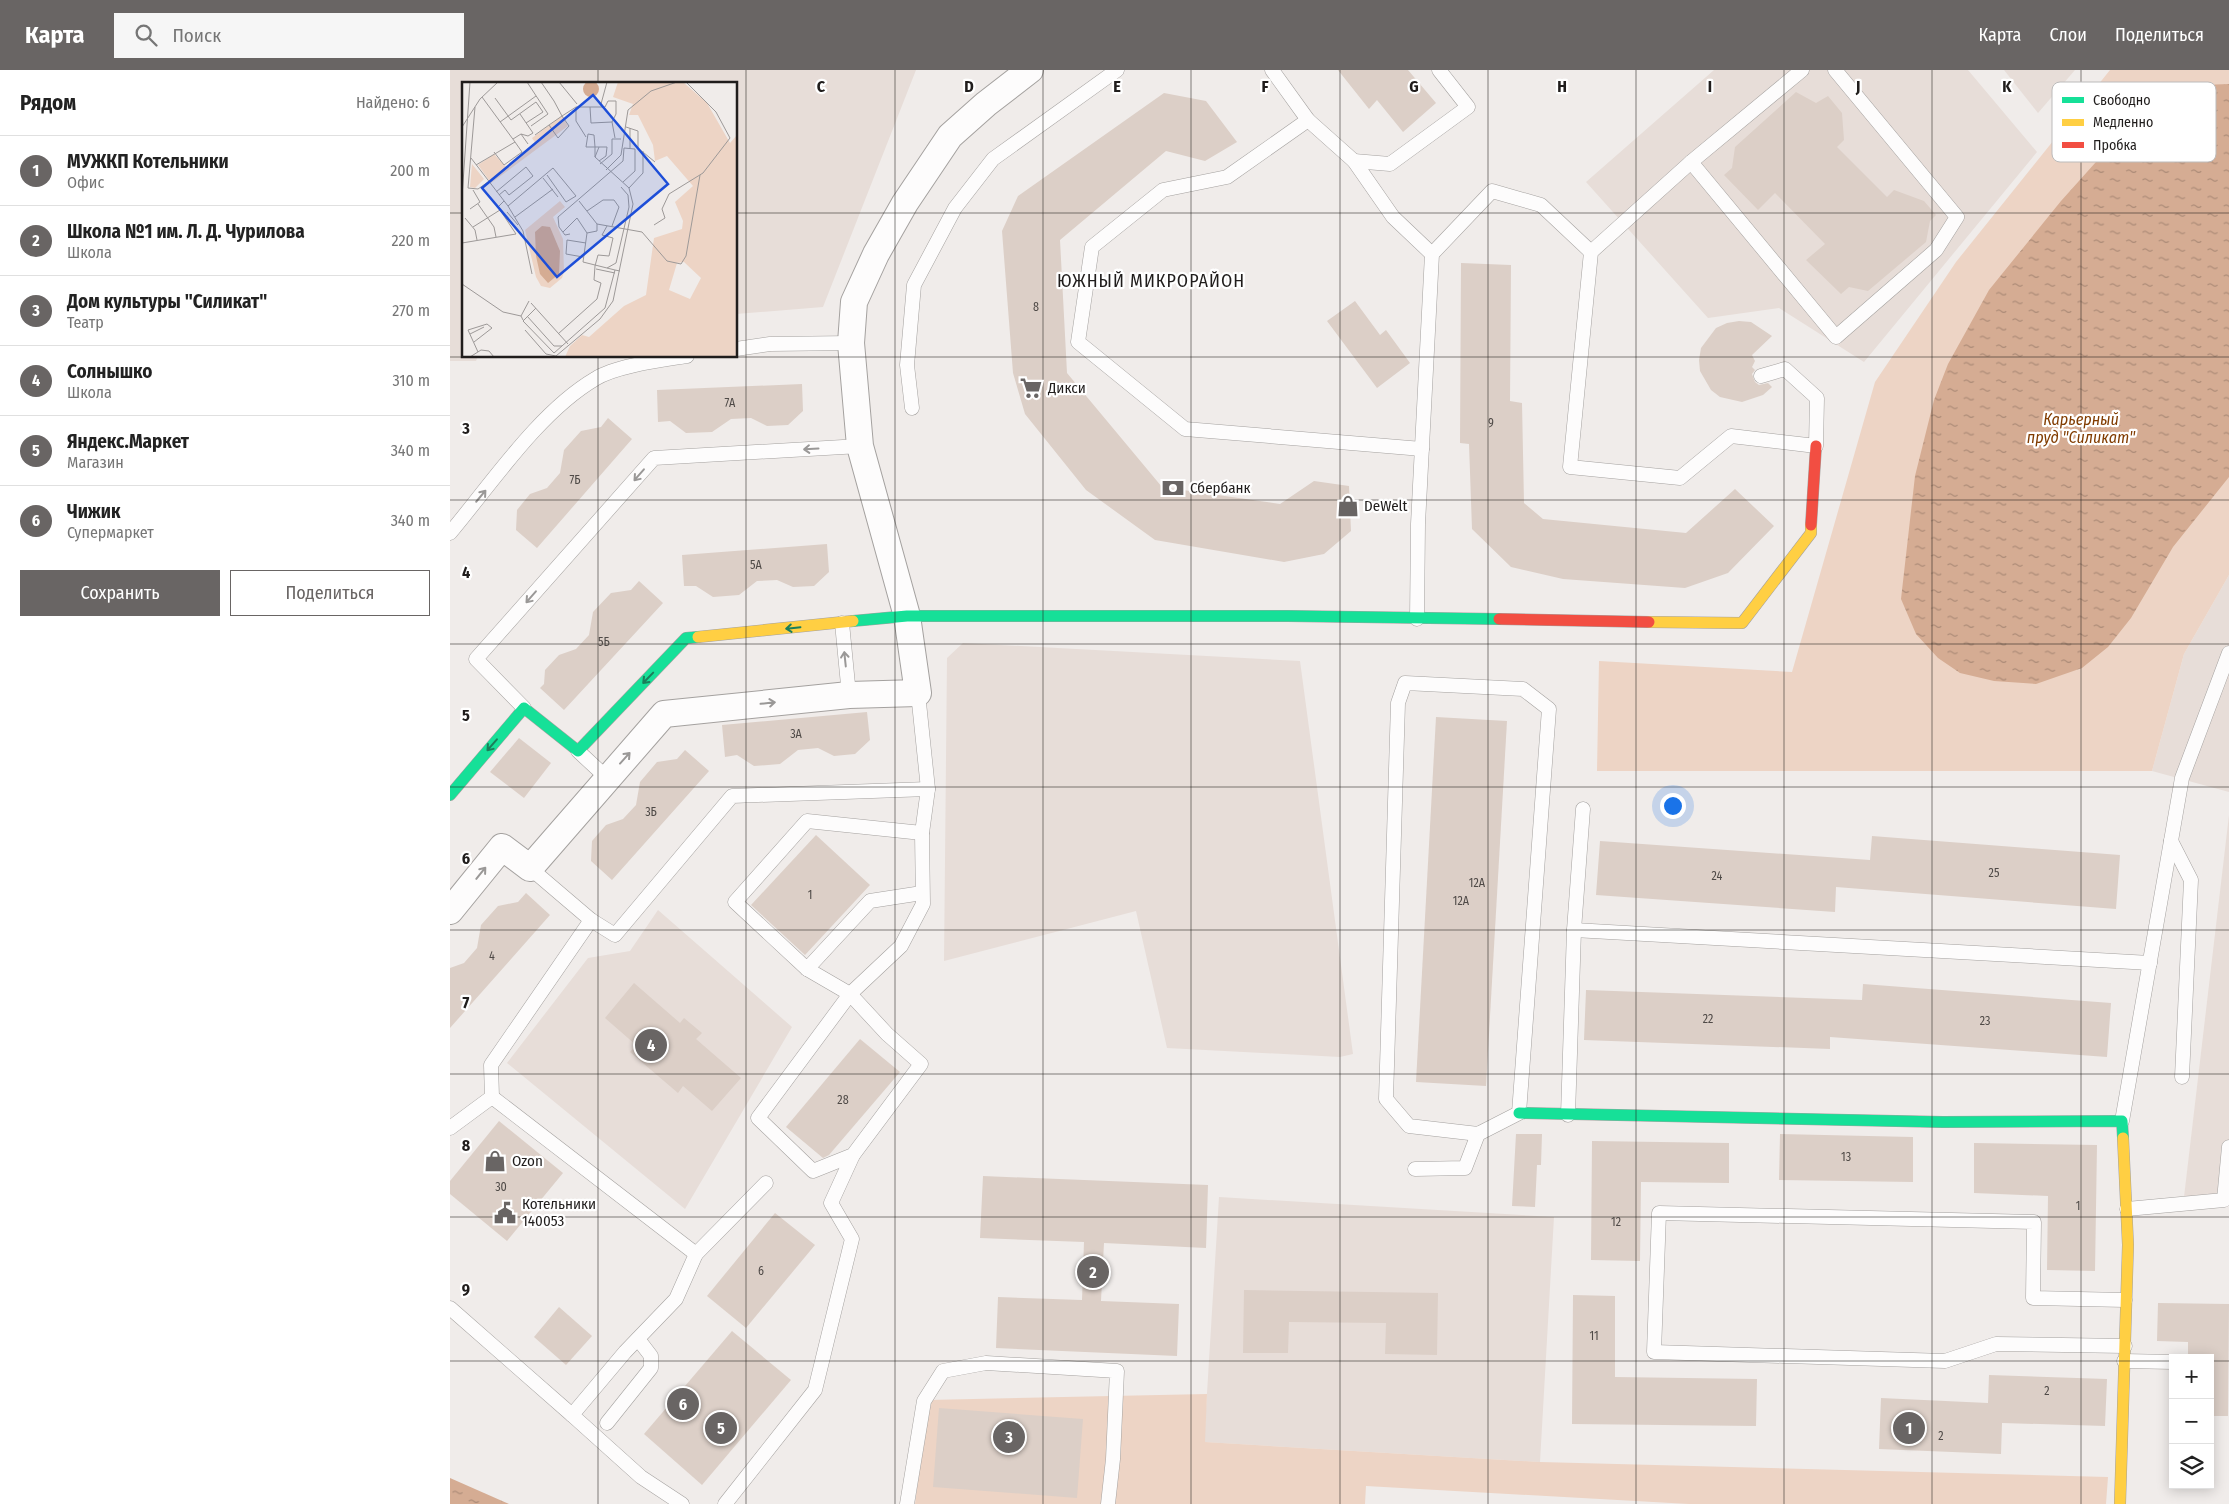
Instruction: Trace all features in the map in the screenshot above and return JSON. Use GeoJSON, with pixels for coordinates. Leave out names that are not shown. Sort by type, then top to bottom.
{"type":"FeatureCollection","features":[{"type":"Feature","properties":{"kind":"street"},"geometry":{"type":"LineString","coordinates":[[450,911],[502,847],[530,868],[664,714],[849,695],[918,693],[907,616],[860,446],[851,343],[854,302],[876,254],[934,158],[950,136],[986,104],[1030,70]]}},
{"type":"Feature","properties":{"kind":"street"},"geometry":{"type":"LineString","coordinates":[[450,795],[524,708],[578,751],[686,638],[907,616],[1288,616],[1742,623],[1812,533],[1816,446]]}},
{"type":"Feature","properties":{"kind":"street"},"geometry":{"type":"LineString","coordinates":[[1519,1113],[1943,1122],[2122,1121],[2127,1209],[2125,1346],[2120,1438],[2120,1504]]}},
{"type":"Feature","properties":{"kind":"lane"},"geometry":{"type":"LineString","coordinates":[[912,408],[907,365],[914,285],[955,208],[994,159],[1117,70]]}},
{"type":"Feature","properties":{"kind":"lane"},"geometry":{"type":"LineString","coordinates":[[1272,70],[1308,120],[1354,161],[1393,218],[1432,254]]}},
{"type":"Feature","properties":{"kind":"lane"},"geometry":{"type":"LineString","coordinates":[[1354,161],[1390,164],[1468,107],[1439,70]]}},
{"type":"Feature","properties":{"kind":"lane"},"geometry":{"type":"LineString","coordinates":[[1761,376],[1785,369],[1817,398],[1816,446],[1731,436],[1680,478],[1570,467],[1591,252],[1691,162],[1802,70]]}},
{"type":"Feature","properties":{"kind":"lane"},"geometry":{"type":"LineString","coordinates":[[1691,162],[1836,337],[1936,250],[1957,217],[1835,70]]}},
{"type":"Feature","properties":{"kind":"lane"},"geometry":{"type":"LineString","coordinates":[[1308,120],[1227,177],[1163,190],[1092,246],[1078,342],[1185,429],[1422,449]]}},
{"type":"Feature","properties":{"kind":"lane"},"geometry":{"type":"LineString","coordinates":[[1417,619],[1422,449],[1432,254],[1492,191],[1542,204],[1591,252]]}},
{"type":"Feature","properties":{"kind":"lane"},"geometry":{"type":"LineString","coordinates":[[738,349],[770,344],[851,343]]}},
{"type":"Feature","properties":{"kind":"lane"},"geometry":{"type":"LineString","coordinates":[[450,533],[550,412],[596,378],[647,362],[674,358]]}},
{"type":"Feature","properties":{"kind":"lane"},"geometry":{"type":"LineString","coordinates":[[524,708],[476,659],[654,458],[860,446]]}},
{"type":"Feature","properties":{"kind":"lane"},"geometry":{"type":"LineString","coordinates":[[842,623],[849,695]]}},
{"type":"Feature","properties":{"kind":"lane"},"geometry":{"type":"LineString","coordinates":[[2122,1121],[2182,778],[2229,653]]}},
{"type":"Feature","properties":{"kind":"lane"},"geometry":{"type":"LineString","coordinates":[[1405,683],[1523,689],[1549,710],[1519,1113],[1478,1134],[1409,1126],[1386,1099],[1398,703],[1405,683]]}},
{"type":"Feature","properties":{"kind":"lane"},"geometry":{"type":"LineString","coordinates":[[853,1155],[813,1171],[758,1118],[850,994],[901,946],[923,904],[922,833],[928,789],[918,693]]}},
{"type":"Feature","properties":{"kind":"lane"},"geometry":{"type":"LineString","coordinates":[[578,751],[607,778]]}},
{"type":"Feature","properties":{"kind":"lane"},"geometry":{"type":"LineString","coordinates":[[530,868],[591,920],[615,935],[732,796],[928,789]]}},
{"type":"Feature","properties":{"kind":"lane"},"geometry":{"type":"LineString","coordinates":[[1568,1115],[1574,930],[1583,809]]}},
{"type":"Feature","properties":{"kind":"lane"},"geometry":{"type":"LineString","coordinates":[[725,1504],[815,1390],[852,1239],[831,1203],[853,1155],[922,1064],[887,1034],[850,994],[807,969],[735,902],[807,821],[922,833]]}},
{"type":"Feature","properties":{"kind":"lane"},"geometry":{"type":"LineString","coordinates":[[2171,841],[2191,880],[2182,1077]]}},
{"type":"Feature","properties":{"kind":"lane"},"geometry":{"type":"LineString","coordinates":[[807,969],[870,901],[922,893]]}},
{"type":"Feature","properties":{"kind":"lane"},"geometry":{"type":"LineString","coordinates":[[492,1097],[491,1066],[591,920]]}},
{"type":"Feature","properties":{"kind":"lane"},"geometry":{"type":"LineString","coordinates":[[1574,930],[2150,963]]}},
{"type":"Feature","properties":{"kind":"lane"},"geometry":{"type":"LineString","coordinates":[[450,1128],[492,1097]]}},
{"type":"Feature","properties":{"kind":"lane"},"geometry":{"type":"LineString","coordinates":[[492,1097],[696,1254]]}},
{"type":"Feature","properties":{"kind":"lane"},"geometry":{"type":"LineString","coordinates":[[1415,1169],[1465,1168],[1478,1134]]}},
{"type":"Feature","properties":{"kind":"lane"},"geometry":{"type":"LineString","coordinates":[[2127,1209],[2224,1200],[2229,1150]]}},
{"type":"Feature","properties":{"kind":"lane"},"geometry":{"type":"LineString","coordinates":[[572,1415],[638,1338],[676,1299],[696,1254],[766,1182]]}},
{"type":"Feature","properties":{"kind":"lane"},"geometry":{"type":"LineString","coordinates":[[2125,1300],[2033,1298],[2034,1222],[1659,1213],[1654,1352],[1945,1361],[1996,1344],[2125,1346]]}},
{"type":"Feature","properties":{"kind":"lane"},"geometry":{"type":"LineString","coordinates":[[450,1308],[641,1477],[682,1504]]}},
{"type":"Feature","properties":{"kind":"lane"},"geometry":{"type":"LineString","coordinates":[[607,1423],[651,1368],[651,1356],[638,1338]]}},
{"type":"Feature","properties":{"kind":"lane"},"geometry":{"type":"LineString","coordinates":[[2124,1360],[2169,1362]]}},
{"type":"Feature","properties":{"kind":"lane"},"geometry":{"type":"LineString","coordinates":[[907,1504],[924,1401],[943,1371],[986,1363],[1116,1371],[1113,1459],[1108,1504]]}},
{"type":"Feature","properties":{"kind":"shaded area"},"geometry":{"type":"Polygon","coordinates":[[[450,70],[916,70],[823,307],[738,314],[738,82],[462,82],[462,358],[477,358],[476,361],[450,361],[450,70]]]}},
{"type":"Feature","properties":{"kind":"shaded area"},"geometry":{"type":"Polygon","coordinates":[[[1714,70],[1968,70],[2037,152],[1864,362],[1779,308],[1708,318],[1586,182],[1714,70]]]}},
{"type":"Feature","properties":{"kind":"shaded area"},"geometry":{"type":"Polygon","coordinates":[[[2004,70],[2075,70],[2065,82],[2052,82],[2052,97],[2038,113],[2004,70]]]}},
{"type":"Feature","properties":{"kind":"shaded area"},"geometry":{"type":"Polygon","coordinates":[[[2110,70],[2229,70],[2229,575],[2184,654],[2152,771],[1597,771],[1599,661],[1792,672],[1875,382],[1956,262],[2052,142],[2052,162],[2216,162],[2216,82],[2100,82],[2110,70]]]}},
{"type":"Feature","properties":{"kind":"shaded area"},"geometry":{"type":"Polygon","coordinates":[[[2229,575],[2229,792],[2152,771],[2184,654],[2229,575]]]}},
{"type":"Feature","properties":{"kind":"shaded area"},"geometry":{"type":"Polygon","coordinates":[[[963,643],[1300,661],[1353,1054],[1340,1057],[1167,1048],[1136,911],[944,961],[947,658],[963,643]]]}},
{"type":"Feature","properties":{"kind":"shaded area"},"geometry":{"type":"Polygon","coordinates":[[[2229,815],[2229,1203],[2184,1197],[2229,815]]]}},
{"type":"Feature","properties":{"kind":"shaded area"},"geometry":{"type":"Polygon","coordinates":[[[658,910],[792,1027],[685,1209],[507,1063],[588,958],[630,951],[658,910]]]}},
{"type":"Feature","properties":{"kind":"shaded area"},"geometry":{"type":"Polygon","coordinates":[[[1219,1197],[1554,1217],[1540,1462],[1204,1442],[1219,1197]]]}},
{"type":"Feature","properties":{"kind":"shaded area"},"geometry":{"type":"Polygon","coordinates":[[[1207,1394],[1205,1442],[1540,1462],[2108,1477],[2106,1504],[1689,1504],[1366,1486],[1365,1504],[915,1504],[928,1400],[1207,1394]]]}},
{"type":"Feature","properties":{"kind":"water","name":"Карьерный пруд \"Силикат\""},"geometry":{"type":"Polygon","coordinates":[[[2216,84],[2229,84],[2229,477],[2173,547],[2131,618],[2108,647],[2082,668],[2036,684],[1994,681],[1960,673],[1938,658],[1916,634],[1901,599],[1915,476],[1934,400],[1948,364],[1989,290],[2061,201],[2096,162],[2216,162],[2216,84]]]}},
{"type":"Feature","properties":{"kind":"water"},"geometry":{"type":"Polygon","coordinates":[[[450,1478],[509,1504],[450,1504],[450,1478]]]}},
{"type":"Feature","properties":{"kind":"building"},"geometry":{"type":"Polygon","coordinates":[[[1338,70],[1408,70],[1436,103],[1403,132],[1377,100],[1369,109],[1338,70]]]}},
{"type":"Feature","properties":{"kind":"building"},"geometry":{"type":"Polygon","coordinates":[[[1796,92],[1816,103],[1828,96],[1842,113],[1844,140],[1837,147],[1887,197],[1894,190],[1924,201],[1936,215],[1930,221],[1926,242],[1868,291],[1849,287],[1841,294],[1806,260],[1825,244],[1775,193],[1758,210],[1724,175],[1732,168],[1735,147],[1796,92]]]}},
{"type":"Feature","properties":{"kind":"building"},"geometry":{"type":"Polygon","coordinates":[[[1164,93],[1206,101],[1237,142],[1205,161],[1166,151],[1060,240],[1067,373],[1162,487],[1280,504],[1314,481],[1349,486],[1351,531],[1324,554],[1284,562],[1155,540],[1086,490],[1025,414],[1013,373],[1002,231],[1018,196],[1164,93]]]}},
{"type":"Feature","properties":{"kind":"building"},"geometry":{"type":"Polygon","coordinates":[[[1461,263],[1511,265],[1510,401],[1522,403],[1524,503],[1543,519],[1686,533],[1735,489],[1774,526],[1728,573],[1685,588],[1563,579],[1511,567],[1472,529],[1469,444],[1460,443],[1461,263]]]}},
{"type":"Feature","properties":{"kind":"building"},"geometry":{"type":"Polygon","coordinates":[[[1355,301],[1380,335],[1386,330],[1410,363],[1377,388],[1327,321],[1355,301]]]}},
{"type":"Feature","properties":{"kind":"building"},"geometry":{"type":"Polygon","coordinates":[[[1751,322],[1772,336],[1752,355],[1755,361],[1752,367],[1755,370],[1752,374],[1755,382],[1759,385],[1768,383],[1772,387],[1763,395],[1742,402],[1720,397],[1711,390],[1700,371],[1699,360],[1701,348],[1716,328],[1727,323],[1751,322]]]}},
{"type":"Feature","properties":{"kind":"building"},"geometry":{"type":"Polygon","coordinates":[[[802,384],[803,411],[788,425],[767,426],[751,418],[731,419],[712,432],[686,433],[670,421],[658,422],[657,390],[802,384]]]}},
{"type":"Feature","properties":{"kind":"building"},"geometry":{"type":"Polygon","coordinates":[[[608,418],[632,439],[537,548],[516,530],[517,510],[530,494],[547,488],[560,473],[564,450],[581,431],[601,427],[608,418]]]}},
{"type":"Feature","properties":{"kind":"building"},"geometry":{"type":"Polygon","coordinates":[[[827,544],[829,572],[814,586],[793,587],[777,580],[757,581],[739,595],[713,597],[696,586],[684,586],[682,555],[827,544]]]}},
{"type":"Feature","properties":{"kind":"building"},"geometry":{"type":"Polygon","coordinates":[[[639,581],[663,603],[564,710],[540,688],[544,684],[545,670],[559,655],[576,649],[589,635],[593,612],[611,593],[631,590],[639,581]]]}},
{"type":"Feature","properties":{"kind":"building"},"geometry":{"type":"Polygon","coordinates":[[[867,712],[870,740],[855,754],[834,756],[818,748],[798,750],[780,764],[754,766],[737,755],[725,757],[722,725],[867,712]]]}},
{"type":"Feature","properties":{"kind":"building"},"geometry":{"type":"Polygon","coordinates":[[[1436,717],[1507,721],[1486,1086],[1416,1082],[1436,717]]]}},
{"type":"Feature","properties":{"kind":"building"},"geometry":{"type":"Polygon","coordinates":[[[519,738],[551,763],[524,798],[490,772],[519,738]]]}},
{"type":"Feature","properties":{"kind":"building"},"geometry":{"type":"Polygon","coordinates":[[[685,750],[709,771],[612,880],[591,861],[592,841],[606,825],[623,819],[636,805],[640,782],[657,762],[677,759],[685,750]]]}},
{"type":"Feature","properties":{"kind":"building"},"geometry":{"type":"Polygon","coordinates":[[[816,835],[870,885],[805,955],[751,905],[816,835]]]}},
{"type":"Feature","properties":{"kind":"building"},"geometry":{"type":"Polygon","coordinates":[[[1872,836],[2120,855],[2116,909],[1836,887],[1835,912],[1596,895],[1600,841],[1870,860],[1872,836]]]}},
{"type":"Feature","properties":{"kind":"building"},"geometry":{"type":"Polygon","coordinates":[[[526,893],[550,915],[450,1028],[450,968],[464,963],[477,948],[481,925],[498,906],[518,902],[526,893]]]}},
{"type":"Feature","properties":{"kind":"building"},"geometry":{"type":"Polygon","coordinates":[[[634,983],[680,1023],[684,1018],[702,1033],[696,1039],[741,1078],[712,1111],[683,1086],[678,1093],[630,1052],[636,1045],[605,1018],[634,983]]]}},
{"type":"Feature","properties":{"kind":"building"},"geometry":{"type":"Polygon","coordinates":[[[1863,984],[2111,1003],[2107,1057],[1830,1037],[1830,1049],[1584,1040],[1586,990],[1862,1000],[1863,984]]]}},
{"type":"Feature","properties":{"kind":"building"},"geometry":{"type":"Polygon","coordinates":[[[860,1039],[900,1072],[829,1155],[823,1158],[786,1127],[860,1039]]]}},
{"type":"Feature","properties":{"kind":"building"},"geometry":{"type":"Polygon","coordinates":[[[499,1121],[563,1173],[507,1241],[450,1194],[450,1181],[499,1121]]]}},
{"type":"Feature","properties":{"kind":"building"},"geometry":{"type":"Polygon","coordinates":[[[1516,1134],[1542,1134],[1541,1165],[1537,1165],[1535,1207],[1512,1206],[1516,1134]]]}},
{"type":"Feature","properties":{"kind":"building"},"geometry":{"type":"Polygon","coordinates":[[[1780,1134],[1913,1137],[1913,1182],[1779,1180],[1780,1134]]]}},
{"type":"Feature","properties":{"kind":"building"},"geometry":{"type":"Polygon","coordinates":[[[1592,1141],[1729,1143],[1729,1183],[1641,1182],[1640,1261],[1591,1260],[1592,1141]]]}},
{"type":"Feature","properties":{"kind":"building"},"geometry":{"type":"Polygon","coordinates":[[[1974,1143],[2097,1145],[2095,1271],[2047,1270],[2048,1196],[1974,1193],[1974,1143]]]}},
{"type":"Feature","properties":{"kind":"building"},"geometry":{"type":"Polygon","coordinates":[[[983,1176],[1208,1185],[1206,1248],[1104,1243],[1101,1301],[1179,1304],[1177,1356],[996,1348],[998,1297],[1082,1300],[1084,1242],[980,1238],[983,1176]]]}},
{"type":"Feature","properties":{"kind":"building"},"geometry":{"type":"Polygon","coordinates":[[[775,1213],[815,1245],[746,1328],[707,1296],[775,1213]]]}},
{"type":"Feature","properties":{"kind":"building"},"geometry":{"type":"Polygon","coordinates":[[[1244,1290],[1438,1293],[1437,1355],[1385,1354],[1386,1323],[1289,1322],[1288,1353],[1243,1353],[1244,1290]]]}},
{"type":"Feature","properties":{"kind":"building"},"geometry":{"type":"Polygon","coordinates":[[[1573,1295],[1615,1296],[1615,1377],[1757,1379],[1756,1426],[1572,1424],[1573,1295]]]}},
{"type":"Feature","properties":{"kind":"building"},"geometry":{"type":"Polygon","coordinates":[[[2158,1303],[2229,1304],[2228,1416],[2214,1416],[2214,1354],[2188,1354],[2188,1342],[2157,1341],[2158,1303]]]}},
{"type":"Feature","properties":{"kind":"building"},"geometry":{"type":"Polygon","coordinates":[[[559,1307],[592,1336],[566,1365],[534,1337],[559,1307]]]}},
{"type":"Feature","properties":{"kind":"building"},"geometry":{"type":"Polygon","coordinates":[[[732,1331],[791,1380],[702,1485],[644,1434],[732,1331]]]}},
{"type":"Feature","properties":{"kind":"building"},"geometry":{"type":"Polygon","coordinates":[[[1989,1375],[2107,1379],[2105,1426],[2002,1423],[2001,1454],[1879,1449],[1881,1398],[1988,1403],[1989,1375]]]}},
{"type":"Feature","properties":{"kind":"building"},"geometry":{"type":"Polygon","coordinates":[[[939,1408],[1083,1419],[1077,1498],[933,1487],[939,1408]]]}},
{"type":"Feature","properties":{"kind":"traffic: fast"},"geometry":{"type":"LineString","coordinates":[[853,621],[907,616],[1288,616],[1499,619]]}},
{"type":"Feature","properties":{"kind":"traffic: fast"},"geometry":{"type":"LineString","coordinates":[[450,795],[524,708],[578,751],[686,638],[698,637]]}},
{"type":"Feature","properties":{"kind":"traffic: fast"},"geometry":{"type":"LineString","coordinates":[[1519,1113],[1943,1122],[2122,1121],[2123,1138]]}},
{"type":"Feature","properties":{"kind":"traffic: slow"},"geometry":{"type":"LineString","coordinates":[[1649,622],[1742,623],[1811,533],[1811,525]]}},
{"type":"Feature","properties":{"kind":"traffic: slow"},"geometry":{"type":"LineString","coordinates":[[698,637],[853,621]]}},
{"type":"Feature","properties":{"kind":"traffic: slow"},"geometry":{"type":"LineString","coordinates":[[2120,1504],[2128,1245],[2123,1138]]}},
{"type":"Feature","properties":{"kind":"traffic: jam"},"geometry":{"type":"LineString","coordinates":[[1811,525],[1816,446]]}},
{"type":"Feature","properties":{"kind":"traffic: jam"},"geometry":{"type":"LineString","coordinates":[[1499,619],[1649,622]]}},
{"type":"Feature","properties":{"kind":"place","name":"Дикси"},"geometry":{"type":"Point","coordinates":[1031,388]}},
{"type":"Feature","properties":{"kind":"place","name":"Сбербанк"},"geometry":{"type":"Point","coordinates":[1173,488]}},
{"type":"Feature","properties":{"kind":"place","name":"DeWelt"},"geometry":{"type":"Point","coordinates":[1348,506]}},
{"type":"Feature","properties":{"kind":"place","name":"Солнышко"},"geometry":{"type":"Point","coordinates":[651,1045]}},
{"type":"Feature","properties":{"kind":"place","name":"Ozon"},"geometry":{"type":"Point","coordinates":[495,1161]}},
{"type":"Feature","properties":{"kind":"place","name":"Котельники 140053"},"geometry":{"type":"Point","coordinates":[505,1213]}},
{"type":"Feature","properties":{"kind":"place","name":"Школа №1 им. Л. Д. Чурилова"},"geometry":{"type":"Point","coordinates":[1093,1272]}},
{"type":"Feature","properties":{"kind":"place","name":"Чижик"},"geometry":{"type":"Point","coordinates":[683,1404]}},
{"type":"Feature","properties":{"kind":"place","name":"Яндекс.Маркет"},"geometry":{"type":"Point","coordinates":[721,1428]}},
{"type":"Feature","properties":{"kind":"place","name":"МУЖКП Котельники"},"geometry":{"type":"Point","coordinates":[1909,1428]}},
{"type":"Feature","properties":{"kind":"place","name":"Дом культуры \"Силикат\""},"geometry":{"type":"Point","coordinates":[1009,1437]}},
{"type":"Feature","properties":{"kind":"district","name":"ЮЖНЫЙ МИКРОРАЙОН"},"geometry":{"type":"Point","coordinates":[1151,281]}}]}
